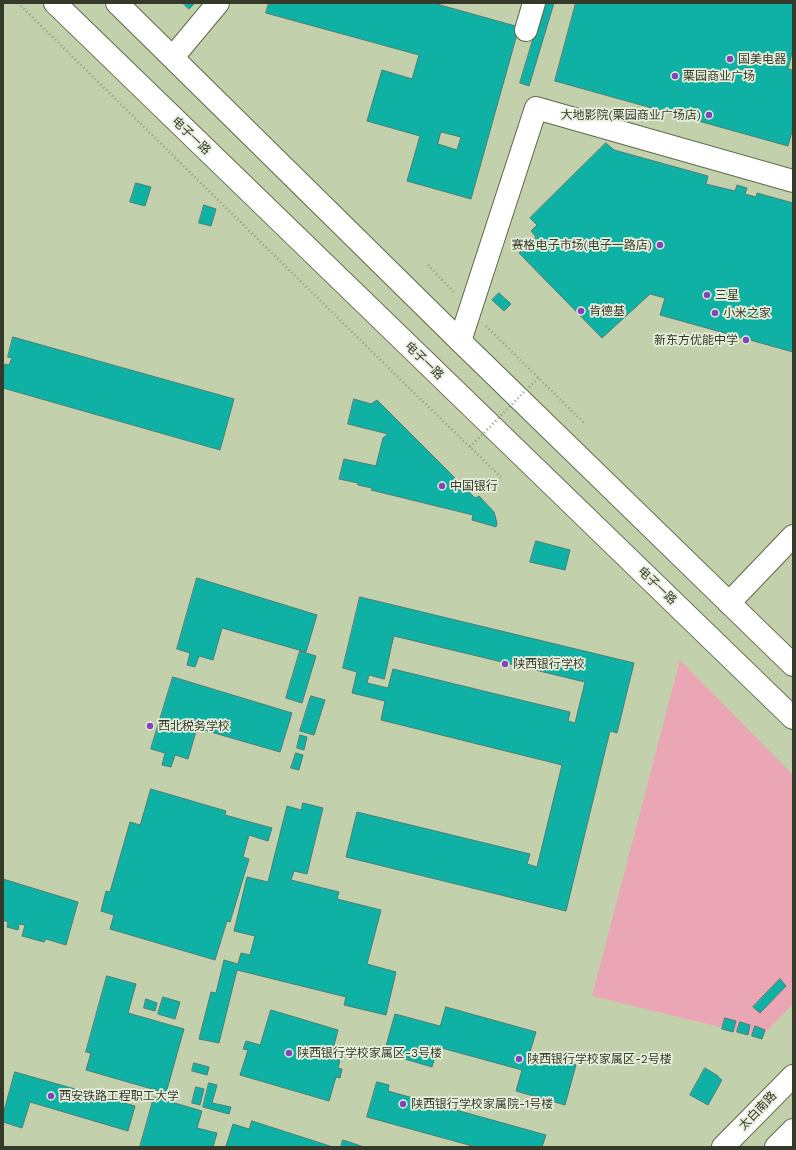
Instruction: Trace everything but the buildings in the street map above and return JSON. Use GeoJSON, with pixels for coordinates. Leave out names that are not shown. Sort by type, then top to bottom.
{"type":"FeatureCollection","features":[{"type":"Feature","properties":{"kind":"main road","name":"电子一路"},"geometry":{"type":"LineString","coordinates":[[55,3],[793,718]]}},
{"type":"Feature","properties":{"kind":"main road"},"geometry":{"type":"LineString","coordinates":[[117,3],[460,341],[793,665]]}},
{"type":"Feature","properties":{"kind":"main road"},"geometry":{"type":"LineString","coordinates":[[173,57],[218,3]]}},
{"type":"Feature","properties":{"kind":"main road"},"geometry":{"type":"LineString","coordinates":[[526,30],[534,3]]}},
{"type":"Feature","properties":{"kind":"main road"},"geometry":{"type":"LineString","coordinates":[[460,341],[536,108],[793,181]]}},
{"type":"Feature","properties":{"kind":"main road"},"geometry":{"type":"LineString","coordinates":[[729,603],[793,536]]}},
{"type":"Feature","properties":{"kind":"main road","name":"太白南路"},"geometry":{"type":"LineString","coordinates":[[724,1147],[793,1076]]}},
{"type":"Feature","properties":{"kind":"main road"},"geometry":{"type":"LineString","coordinates":[[776,1147],[793,1130]]}},
{"type":"Feature","properties":{"kind":"path"},"geometry":{"type":"LineString","coordinates":[[18,3],[500,477]]}},
{"type":"Feature","properties":{"kind":"path"},"geometry":{"type":"LineString","coordinates":[[502,342],[585,424]]}},
{"type":"Feature","properties":{"kind":"path"},"geometry":{"type":"LineString","coordinates":[[470,447],[538,378]]}},
{"type":"Feature","properties":{"kind":"shaded area"},"geometry":{"type":"Polygon","coordinates":[[[680,660],[793,775],[793,1004],[761,1037],[592,996],[680,660]]]}},
{"type":"Feature","properties":{"kind":"place","name":"国美电器"},"geometry":{"type":"Point","coordinates":[730,59]}},
{"type":"Feature","properties":{"kind":"place","name":"栗园商业广场"},"geometry":{"type":"Point","coordinates":[675,76]}},
{"type":"Feature","properties":{"kind":"place","name":"大地影院(栗园商业广场店)"},"geometry":{"type":"Point","coordinates":[709,115]}},
{"type":"Feature","properties":{"kind":"place","name":"赛格电子市场(电子一路店)"},"geometry":{"type":"Point","coordinates":[660,245]}},
{"type":"Feature","properties":{"kind":"place","name":"三星"},"geometry":{"type":"Point","coordinates":[707,295]}},
{"type":"Feature","properties":{"kind":"place","name":"肯德基"},"geometry":{"type":"Point","coordinates":[581,311]}},
{"type":"Feature","properties":{"kind":"place","name":"小米之家"},"geometry":{"type":"Point","coordinates":[715,313]}},
{"type":"Feature","properties":{"kind":"place","name":"新东方优能中学"},"geometry":{"type":"Point","coordinates":[746,340]}},
{"type":"Feature","properties":{"kind":"place","name":"中国银行"},"geometry":{"type":"Point","coordinates":[442,486]}},
{"type":"Feature","properties":{"kind":"place","name":"陕西银行学校"},"geometry":{"type":"Point","coordinates":[505,664]}},
{"type":"Feature","properties":{"kind":"place","name":"西北税务学校"},"geometry":{"type":"Point","coordinates":[150,726]}},
{"type":"Feature","properties":{"kind":"place","name":"陕西银行学校家属区-3号楼"},"geometry":{"type":"Point","coordinates":[289,1053]}},
{"type":"Feature","properties":{"kind":"place","name":"陕西银行学校家属区-2号楼"},"geometry":{"type":"Point","coordinates":[519,1059]}},
{"type":"Feature","properties":{"kind":"place","name":"西安铁路工程职工大学"},"geometry":{"type":"Point","coordinates":[51,1096]}},
{"type":"Feature","properties":{"kind":"place","name":"陕西银行学校家属院-1号楼"},"geometry":{"type":"Point","coordinates":[403,1104]}}]}
